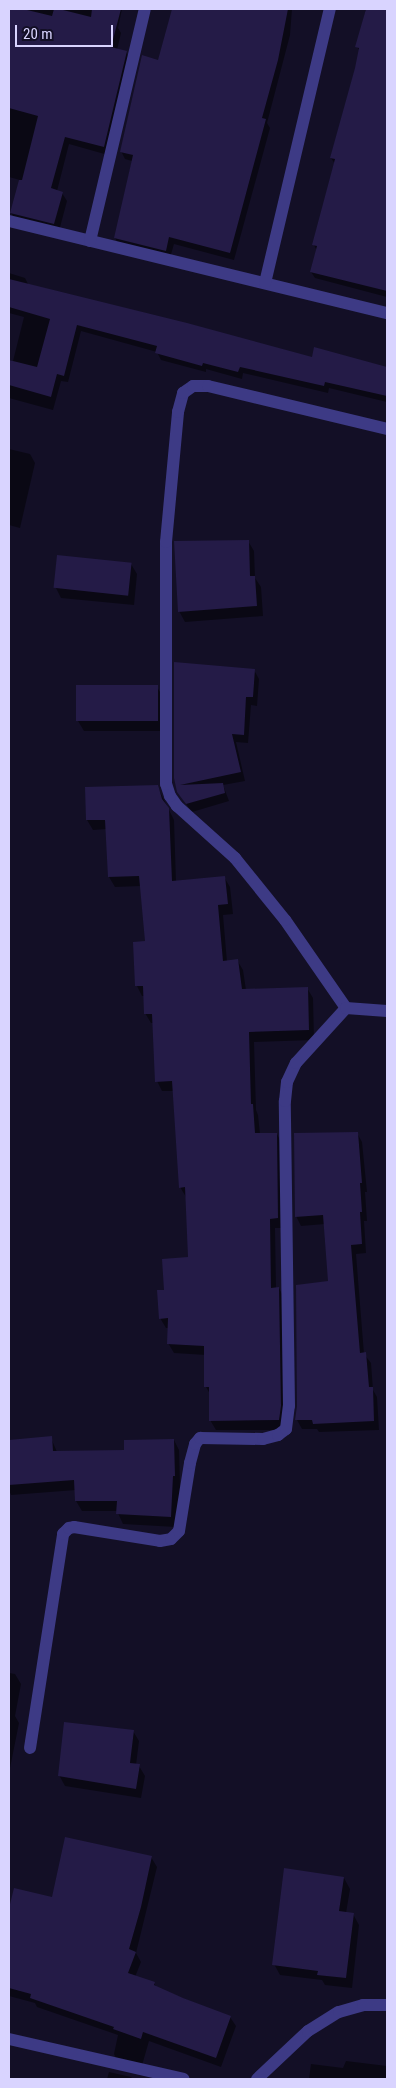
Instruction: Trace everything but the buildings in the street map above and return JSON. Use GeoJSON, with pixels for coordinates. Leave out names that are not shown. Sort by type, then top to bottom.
{"type":"FeatureCollection","features":[{"type":"Feature","properties":{"kind":"street"},"geometry":{"type":"LineString","coordinates":[[90,241],[145,9]]}},
{"type":"Feature","properties":{"kind":"street"},"geometry":{"type":"LineString","coordinates":[[265,284],[330,9]]}},
{"type":"Feature","properties":{"kind":"street"},"geometry":{"type":"LineString","coordinates":[[9,221],[387,313]]}},
{"type":"Feature","properties":{"kind":"street"},"geometry":{"type":"LineString","coordinates":[[346,1008],[285,920],[247,873],[170,796],[166,784],[166,542],[178,412],[183,393],[193,386],[208,386],[387,429]]}},
{"type":"Feature","properties":{"kind":"street"},"geometry":{"type":"LineString","coordinates":[[346,1008],[387,1011]]}},
{"type":"Feature","properties":{"kind":"street"},"geometry":{"type":"LineString","coordinates":[[30,1748],[62,1534],[69,1528],[74,1527],[160,1540],[171,1539],[179,1531],[190,1463],[195,1444],[200,1438],[263,1440],[278,1435],[286,1429],[289,1406],[285,1101],[287,1082],[296,1063],[346,1008]]}},
{"type":"Feature","properties":{"kind":"street"},"geometry":{"type":"LineString","coordinates":[[263,2078],[308,2032],[339,2012],[363,2005],[387,2005]]}},
{"type":"Feature","properties":{"kind":"street"},"geometry":{"type":"LineString","coordinates":[[9,2039],[183,2079]]}}]}
